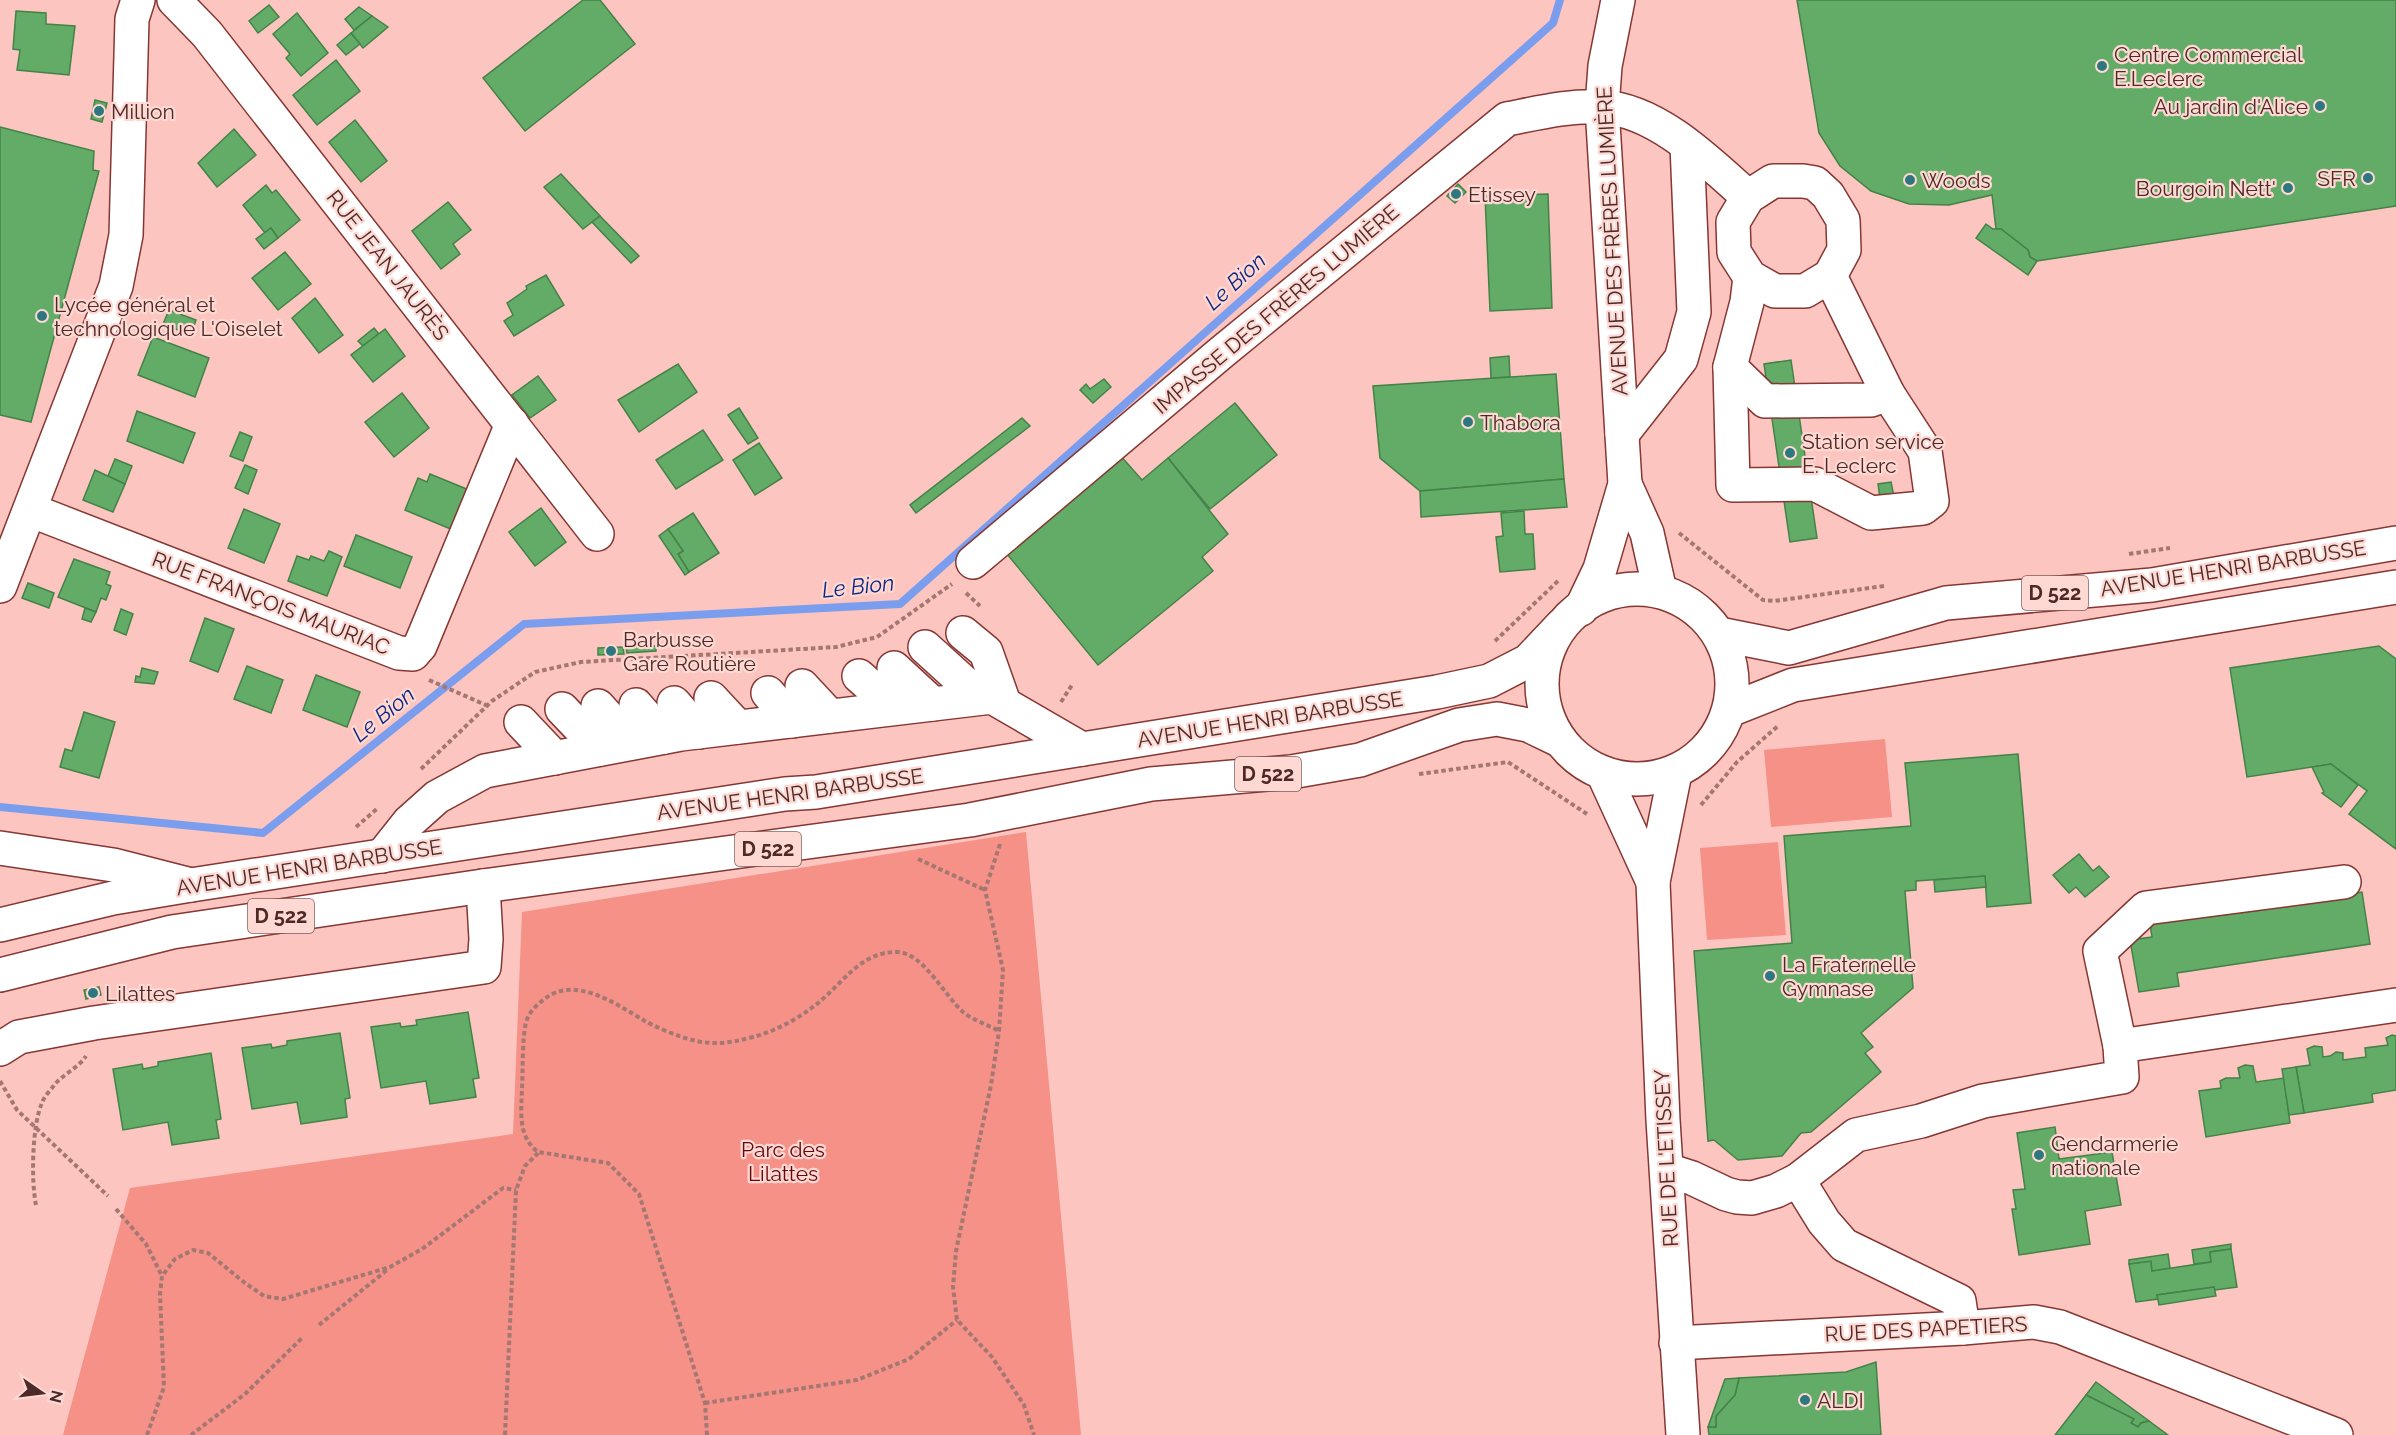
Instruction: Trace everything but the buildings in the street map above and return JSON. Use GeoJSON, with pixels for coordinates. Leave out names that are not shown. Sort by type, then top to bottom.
{"type":"FeatureCollection","features":[{"type":"Feature","properties":{"kind":"main road"},"geometry":{"type":"LineString","coordinates":[[0,586],[116,286],[126,235],[132,19],[138,0]]}},
{"type":"Feature","properties":{"kind":"main road","name":"RUE JEAN JAURÈS"},"geometry":{"type":"LineString","coordinates":[[174,0],[207,33],[597,534]]}},
{"type":"Feature","properties":{"kind":"main road","name":"AVENUE DES FRÈRES LUMIÈRE"},"geometry":{"type":"LineString","coordinates":[[1571,617],[1600,569],[1625,484],[1602,107],[1605,66],[1618,0]]}},
{"type":"Feature","properties":{"kind":"main road","name":"IMPASSE DES FRÈRES LUMIÈRE"},"geometry":{"type":"LineString","coordinates":[[973,561],[1231,345],[1507,119],[1560,109],[1602,107],[1624,111],[1664,129],[1687,145],[1748,197]]}},
{"type":"Feature","properties":{"kind":"main road"},"geometry":{"type":"LineString","coordinates":[[1622,434],[1682,359],[1694,312],[1687,145]]}},
{"type":"Feature","properties":{"kind":"main road"},"geometry":{"type":"LineString","coordinates":[[1793,181],[1815,183],[1828,195],[1844,220],[1844,250],[1830,276],[1804,291],[1775,291],[1750,277],[1734,252],[1733,222],[1748,197],[1773,182],[1793,181]]}},
{"type":"Feature","properties":{"kind":"main road"},"geometry":{"type":"LineString","coordinates":[[1750,277],[1747,302],[1730,367],[1733,485],[1815,484],[1871,513],[1923,508],[1932,501],[1925,451],[1888,394],[1830,276]]}},
{"type":"Feature","properties":{"kind":"main road"},"geometry":{"type":"LineString","coordinates":[[1730,367],[1765,401],[1871,400],[1888,394]]}},
{"type":"Feature","properties":{"kind":"main road","name":"RUE FRANÇOIS MAURIAC"},"geometry":{"type":"LineString","coordinates":[[30,510],[399,653],[413,654],[420,646],[512,424]]}},
{"type":"Feature","properties":{"kind":"main road","name":"AVENUE DES FRÈRES LUMIÈRE"},"geometry":{"type":"LineString","coordinates":[[1625,484],[1647,533],[1660,591]]}},
{"type":"Feature","properties":{"kind":"main road","name":"AVENUE HENRI BARBUSSE"},"geometry":{"type":"LineString","coordinates":[[1719,634],[1789,648],[1946,603],[2152,585],[2396,543]]}},
{"type":"Feature","properties":{"kind":"main road","name":"AVENUE HENRI BARBUSSE"},"geometry":{"type":"LineString","coordinates":[[1730,710],[1792,685],[2243,610],[2396,587]]}},
{"type":"Feature","properties":{"kind":"main road"},"geometry":{"type":"LineString","coordinates":[[1623,589],[1660,591],[1690,604],[1708,619],[1719,634],[1732,669],[1730,710],[1705,753],[1675,773],[1649,780],[1615,778],[1582,764],[1559,740],[1543,703],[1543,663],[1571,617],[1590,601],[1623,589]]}},
{"type":"Feature","properties":{"kind":"main road","name":"AVENUE HENRI BARBUSSE"},"geometry":{"type":"LineString","coordinates":[[0,925],[113,898],[191,885],[785,794],[816,792],[1437,692],[1489,681],[1528,661],[1571,617]]}},
{"type":"Feature","properties":{"kind":"main road"},"geometry":{"type":"LineString","coordinates":[[382,856],[409,822],[436,797],[485,771],[763,706],[1082,749]]}},
{"type":"Feature","properties":{"kind":"main road","name":"AVENUE HENRI BARBUSSE"},"geometry":{"type":"LineString","coordinates":[[0,975],[172,932],[483,886],[970,820],[1150,784],[1291,772],[1360,760],[1459,725],[1497,718],[1528,725],[1559,740]]}},
{"type":"Feature","properties":{"kind":"main road","name":"RUE DE L'ETISSEY"},"geometry":{"type":"LineString","coordinates":[[1604,773],[1653,882]]}},
{"type":"Feature","properties":{"kind":"main road","name":"RUE DE L'ETISSEY"},"geometry":{"type":"LineString","coordinates":[[1675,773],[1653,882],[1666,1170],[1683,1435]]}},
{"type":"Feature","properties":{"kind":"main road"},"geometry":{"type":"LineString","coordinates":[[0,848],[113,865],[191,885]]}},
{"type":"Feature","properties":{"kind":"main road"},"geometry":{"type":"LineString","coordinates":[[1666,1170],[1737,1197],[1752,1198],[1776,1191],[1798,1180],[1856,1135],[1921,1121],[1983,1101],[2122,1077],[2120,1046],[2100,951],[2146,908],[2344,882]]}},
{"type":"Feature","properties":{"kind":"main road"},"geometry":{"type":"LineString","coordinates":[[0,1049],[19,1037],[94,1023],[484,967],[486,939],[483,886]]}},
{"type":"Feature","properties":{"kind":"main road"},"geometry":{"type":"LineString","coordinates":[[2120,1046],[2396,1005]]}},
{"type":"Feature","properties":{"kind":"main road"},"geometry":{"type":"LineString","coordinates":[[1798,1180],[1824,1222],[1844,1245],[1959,1301],[1963,1328]]}},
{"type":"Feature","properties":{"kind":"main road","name":"RUE DES PAPETIERS"},"geometry":{"type":"LineString","coordinates":[[1676,1343],[1963,1328],[2034,1322],[2060,1327],[2336,1435]]}},
{"type":"Feature","properties":{"kind":"path"},"geometry":{"type":"LineString","coordinates":[[435,683],[488,706]]}},
{"type":"Feature","properties":{"kind":"path"},"geometry":{"type":"LineString","coordinates":[[1662,830],[1681,829],[1737,762],[1780,724]]}},
{"type":"Feature","properties":{"kind":"path"},"geometry":{"type":"LineString","coordinates":[[1417,774],[1508,762],[1616,832],[1629,832]]}},
{"type":"Feature","properties":{"kind":"path"},"geometry":{"type":"LineString","coordinates":[[1001,840],[985,890],[1003,970],[999,1031],[991,1085],[956,1251],[953,1287],[957,1320],[992,1357],[1024,1405],[1034,1435]]}},
{"type":"Feature","properties":{"kind":"path"},"geometry":{"type":"LineString","coordinates":[[914,857],[985,890]]}},
{"type":"Feature","properties":{"kind":"path"},"geometry":{"type":"LineString","coordinates":[[707,1435],[705,1403],[639,1194],[608,1163],[538,1152],[527,1142],[522,1125],[526,1023],[533,1008],[547,996],[562,990],[580,990],[615,1002],[647,1022],[684,1038],[724,1045],[759,1036],[794,1020],[817,1004],[850,971],[868,958],[884,953],[901,952],[918,959],[964,1013],[999,1031]]}},
{"type":"Feature","properties":{"kind":"path"},"geometry":{"type":"LineString","coordinates":[[36,1205],[33,1190],[37,1128],[42,1101],[58,1081],[84,1059],[90,1046],[94,1023]]}},
{"type":"Feature","properties":{"kind":"path"},"geometry":{"type":"LineString","coordinates":[[0,1081],[17,1110],[108,1196]]}},
{"type":"Feature","properties":{"kind":"path"},"geometry":{"type":"LineString","coordinates":[[505,1435],[516,1190],[525,1166],[538,1152]]}},
{"type":"Feature","properties":{"kind":"path"},"geometry":{"type":"LineString","coordinates":[[319,1326],[390,1267],[422,1248],[503,1188],[516,1190]]}},
{"type":"Feature","properties":{"kind":"path"},"geometry":{"type":"LineString","coordinates":[[117,1209],[146,1244],[162,1276]]}},
{"type":"Feature","properties":{"kind":"path"},"geometry":{"type":"LineString","coordinates":[[147,1435],[164,1387],[160,1294],[162,1276],[175,1259],[193,1250],[208,1253],[264,1296],[283,1299],[390,1267]]}},
{"type":"Feature","properties":{"kind":"path"},"geometry":{"type":"LineString","coordinates":[[705,1403],[857,1380],[909,1359],[957,1320]]}},
{"type":"Feature","properties":{"kind":"path"},"geometry":{"type":"LineString","coordinates":[[191,1435],[245,1395],[302,1338]]}},
{"type":"Feature","properties":{"kind":"green space"},"geometry":{"type":"Polygon","coordinates":[[[1885,739],[1892,817],[1771,827],[1764,750],[1885,739]]]}},
{"type":"Feature","properties":{"kind":"green space","name":"Parc des Lilattes"},"geometry":{"type":"Polygon","coordinates":[[[1026,832],[1081,1435],[63,1435],[130,1188],[513,1134],[522,912],[1026,832]]]}},
{"type":"Feature","properties":{"kind":"green space"},"geometry":{"type":"Polygon","coordinates":[[[1778,842],[1786,935],[1707,940],[1700,848],[1778,842]]]}},
{"type":"Feature","properties":{"kind":"waterway","name":"Le Bion"},"geometry":{"type":"LineString","coordinates":[[0,807],[263,833],[524,624],[900,604],[1553,23],[1560,0]]}},
{"type":"Feature","properties":{"kind":"place","name":"Centre Commercial E.Leclerc"},"geometry":{"type":"Point","coordinates":[2102,66]}},
{"type":"Feature","properties":{"kind":"place","name":"Au jardin d'Alice"},"geometry":{"type":"Point","coordinates":[2320,106]}},
{"type":"Feature","properties":{"kind":"place","name":"Million"},"geometry":{"type":"Point","coordinates":[99,111]}},
{"type":"Feature","properties":{"kind":"place","name":"SFR"},"geometry":{"type":"Point","coordinates":[2368,178]}},
{"type":"Feature","properties":{"kind":"place","name":"Woods"},"geometry":{"type":"Point","coordinates":[1910,180]}},
{"type":"Feature","properties":{"kind":"place","name":"Bourgoin Nett'"},"geometry":{"type":"Point","coordinates":[2288,188]}},
{"type":"Feature","properties":{"kind":"place","name":"Etissey"},"geometry":{"type":"Point","coordinates":[1456,194]}},
{"type":"Feature","properties":{"kind":"place","name":"Lycée général et technologique L'Oiselet"},"geometry":{"type":"Point","coordinates":[42,316]}},
{"type":"Feature","properties":{"kind":"place","name":"Thabora"},"geometry":{"type":"Point","coordinates":[1468,422]}},
{"type":"Feature","properties":{"kind":"place","name":"Station service E. Leclerc"},"geometry":{"type":"Point","coordinates":[1790,453]}},
{"type":"Feature","properties":{"kind":"place","name":"Barbusse Gare Routière"},"geometry":{"type":"Point","coordinates":[611,651]}},
{"type":"Feature","properties":{"kind":"place","name":"La Fraternelle Gymnase"},"geometry":{"type":"Point","coordinates":[1770,976]}},
{"type":"Feature","properties":{"kind":"place","name":"Lilattes"},"geometry":{"type":"Point","coordinates":[93,993]}},
{"type":"Feature","properties":{"kind":"place","name":"Gendarmerie nationale"},"geometry":{"type":"Point","coordinates":[2039,1155]}},
{"type":"Feature","properties":{"kind":"place","name":"ALDI"},"geometry":{"type":"Point","coordinates":[1805,1400]}}]}
